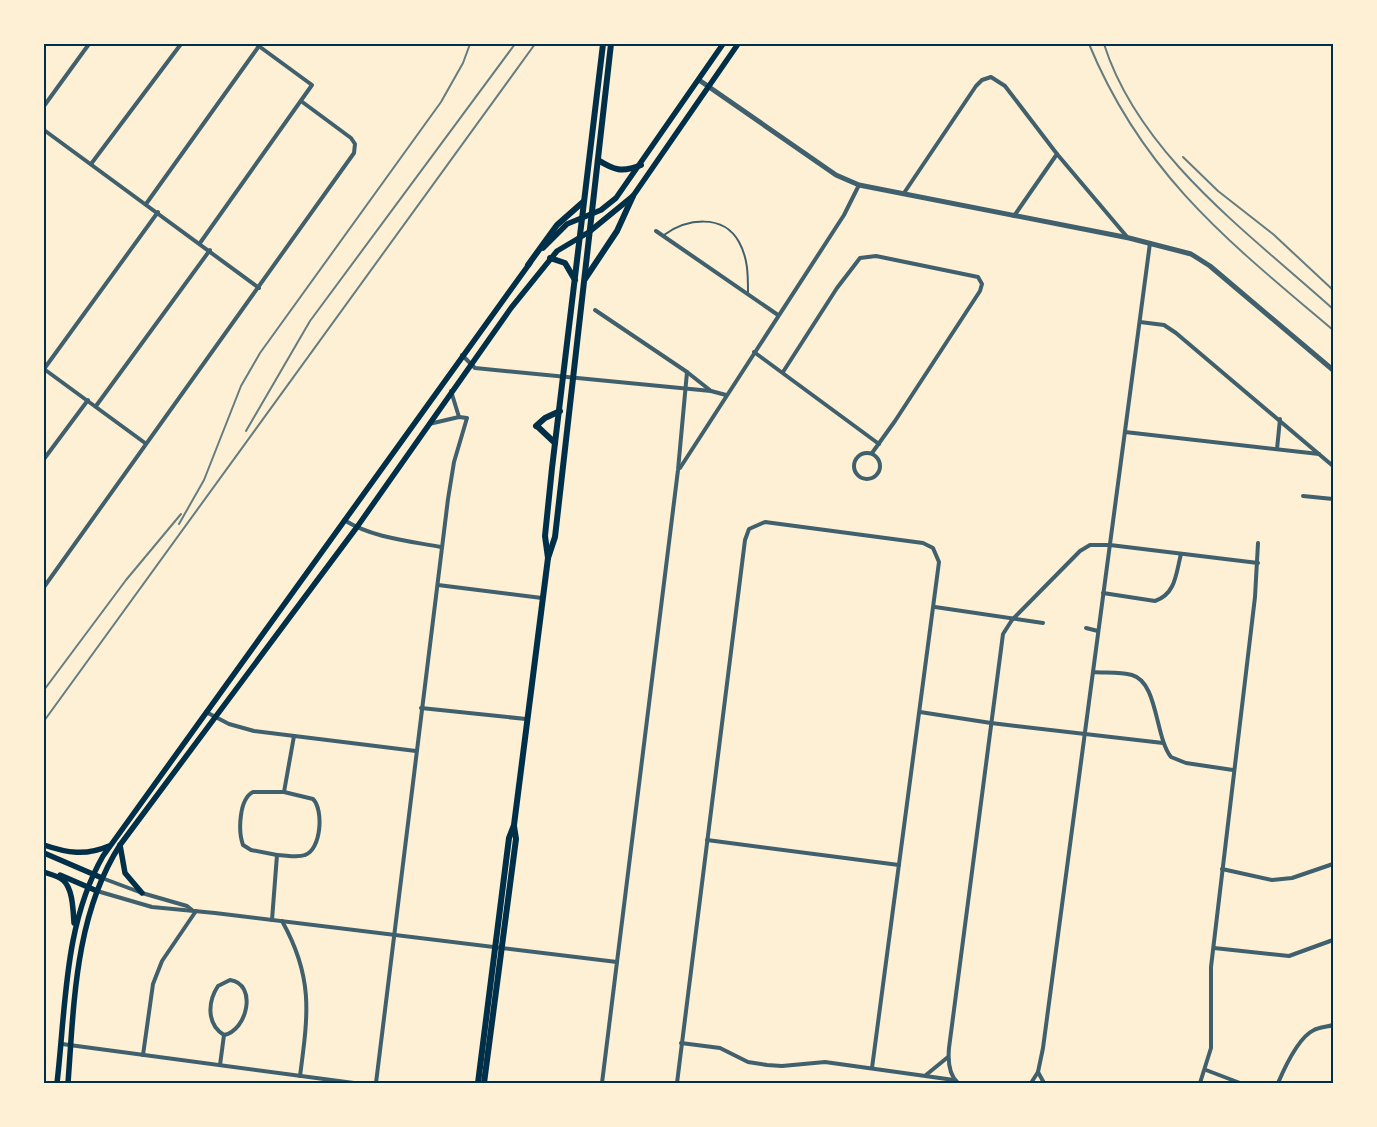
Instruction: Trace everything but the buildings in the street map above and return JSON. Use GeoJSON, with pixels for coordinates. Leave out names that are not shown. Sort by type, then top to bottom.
{"type":"FeatureCollection","features":[{"type":"Feature","properties":{"kind":"main road"},"geometry":{"type":"LineString","coordinates":[[548,558],[545,536],[603,44]]}},
{"type":"Feature","properties":{"kind":"main road"},"geometry":{"type":"LineString","coordinates":[[484,1083],[509,838],[514,825],[548,558],[555,537],[611,44]]}},
{"type":"Feature","properties":{"kind":"main road"},"geometry":{"type":"LineString","coordinates":[[528,265],[558,232],[581,218],[592,214],[616,198],[723,44]]}},
{"type":"Feature","properties":{"kind":"main road"},"geometry":{"type":"LineString","coordinates":[[584,280],[617,231],[633,196],[738,44]]}},
{"type":"Feature","properties":{"kind":"main road"},"geometry":{"type":"LineString","coordinates":[[598,160],[617,170],[629,170],[640,165]]}},
{"type":"Feature","properties":{"kind":"main road"},"geometry":{"type":"LineString","coordinates":[[68,1083],[82,943],[102,878],[120,845],[357,527],[427,424],[511,308],[550,258],[561,248],[590,232],[614,214],[633,196]]}},
{"type":"Feature","properties":{"kind":"main road"},"geometry":{"type":"LineString","coordinates":[[57,1083],[74,930],[93,874],[111,845],[462,355],[558,225],[583,202]]}},
{"type":"Feature","properties":{"kind":"main road"},"geometry":{"type":"LineString","coordinates":[[550,258],[565,264],[576,282]]}},
{"type":"Feature","properties":{"kind":"main road"},"geometry":{"type":"LineString","coordinates":[[502,301],[511,308]]}},
{"type":"Feature","properties":{"kind":"main road"},"geometry":{"type":"LineString","coordinates":[[555,443],[536,426],[545,418],[560,411]]}},
{"type":"Feature","properties":{"kind":"main road"},"geometry":{"type":"LineString","coordinates":[[44,845],[65,852],[84,854],[111,845]]}},
{"type":"Feature","properties":{"kind":"main road"},"geometry":{"type":"LineString","coordinates":[[120,845],[125,873],[142,893]]}},
{"type":"Feature","properties":{"kind":"main road"},"geometry":{"type":"LineString","coordinates":[[44,853],[102,878]]}},
{"type":"Feature","properties":{"kind":"main road"},"geometry":{"type":"LineString","coordinates":[[44,868],[97,891]]}},
{"type":"Feature","properties":{"kind":"main road"},"geometry":{"type":"LineString","coordinates":[[44,872],[63,880],[69,892],[74,930]]}},
{"type":"Feature","properties":{"kind":"main road"},"geometry":{"type":"LineString","coordinates":[[478,1083],[498,947]]}},
{"type":"Feature","properties":{"kind":"street"},"geometry":{"type":"LineString","coordinates":[[44,106],[89,44]]}},
{"type":"Feature","properties":{"kind":"street"},"geometry":{"type":"LineString","coordinates":[[91,164],[181,44]]}},
{"type":"Feature","properties":{"kind":"street"},"geometry":{"type":"LineString","coordinates":[[146,204],[258,45],[312,85],[200,243]]}},
{"type":"Feature","properties":{"kind":"street"},"geometry":{"type":"LineString","coordinates":[[904,193],[973,90],[986,78],[995,78],[1005,86],[1057,154],[1129,238]]}},
{"type":"Feature","properties":{"kind":"street"},"geometry":{"type":"LineString","coordinates":[[698,80],[836,175],[859,185],[1129,238],[1183,252],[1200,259],[1333,370]]}},
{"type":"Feature","properties":{"kind":"street"},"geometry":{"type":"LineString","coordinates":[[44,587],[259,288],[355,150],[352,138],[301,101]]}},
{"type":"Feature","properties":{"kind":"street"},"geometry":{"type":"LineString","coordinates":[[44,130],[210,250],[259,288]]}},
{"type":"Feature","properties":{"kind":"street"},"geometry":{"type":"LineString","coordinates":[[1014,216],[1057,154]]}},
{"type":"Feature","properties":{"kind":"street"},"geometry":{"type":"LineString","coordinates":[[678,470],[844,215],[859,185]]}},
{"type":"Feature","properties":{"kind":"street"},"geometry":{"type":"LineString","coordinates":[[146,443],[44,369],[158,212]]}},
{"type":"Feature","properties":{"kind":"street"},"geometry":{"type":"LineString","coordinates":[[656,231],[778,315]]}},
{"type":"Feature","properties":{"kind":"street"},"geometry":{"type":"LineString","coordinates":[[1032,1083],[1038,1072],[1044,1039],[1150,243]]}},
{"type":"Feature","properties":{"kind":"street"},"geometry":{"type":"LineString","coordinates":[[96,406],[210,250]]}},
{"type":"Feature","properties":{"kind":"street"},"geometry":{"type":"LineString","coordinates":[[783,372],[837,288],[860,258],[876,256],[978,277],[982,284],[980,291],[872,453]]}},
{"type":"Feature","properties":{"kind":"street"},"geometry":{"type":"LineString","coordinates":[[595,310],[711,391]]}},
{"type":"Feature","properties":{"kind":"street"},"geometry":{"type":"LineString","coordinates":[[1140,322],[1157,323],[1170,328],[1333,466]]}},
{"type":"Feature","properties":{"kind":"street"},"geometry":{"type":"LineString","coordinates":[[754,352],[879,444]]}},
{"type":"Feature","properties":{"kind":"street"},"geometry":{"type":"LineString","coordinates":[[462,355],[470,365],[482,369],[711,391],[726,395]]}},
{"type":"Feature","properties":{"kind":"street"},"geometry":{"type":"LineString","coordinates":[[602,1083],[678,470],[686,372]]}},
{"type":"Feature","properties":{"kind":"street"},"geometry":{"type":"LineString","coordinates":[[451,391],[459,418]]}},
{"type":"Feature","properties":{"kind":"street"},"geometry":{"type":"LineString","coordinates":[[44,459],[88,400]]}},
{"type":"Feature","properties":{"kind":"street"},"geometry":{"type":"LineString","coordinates":[[376,1083],[421,708],[438,585],[441,547],[454,462],[467,418],[427,424]]}},
{"type":"Feature","properties":{"kind":"street"},"geometry":{"type":"LineString","coordinates":[[1277,449],[1280,420]]}},
{"type":"Feature","properties":{"kind":"street"},"geometry":{"type":"LineString","coordinates":[[1125,432],[1319,454]]}},
{"type":"Feature","properties":{"kind":"street"},"geometry":{"type":"LineString","coordinates":[[864,453],[872,453],[880,461],[880,468],[874,478],[862,478],[855,470],[855,459],[864,453]]}},
{"type":"Feature","properties":{"kind":"street"},"geometry":{"type":"LineString","coordinates":[[1303,496],[1333,500]]}},
{"type":"Feature","properties":{"kind":"street"},"geometry":{"type":"LineString","coordinates":[[344,520],[377,534],[441,547]]}},
{"type":"Feature","properties":{"kind":"street"},"geometry":{"type":"LineString","coordinates":[[677,1083],[746,540],[749,529],[759,523],[777,522],[928,545],[933,548],[939,562],[872,1068]]}},
{"type":"Feature","properties":{"kind":"street"},"geometry":{"type":"LineString","coordinates":[[1200,1083],[1206,1070],[1211,1048],[1211,967],[1258,563],[1258,543]]}},
{"type":"Feature","properties":{"kind":"street"},"geometry":{"type":"LineString","coordinates":[[956,1082],[948,1056],[1003,634],[1012,620],[1080,552],[1090,545],[1110,545],[1258,563]]}},
{"type":"Feature","properties":{"kind":"street"},"geometry":{"type":"LineString","coordinates":[[1104,593],[1155,601],[1160,599],[1170,592],[1181,554]]}},
{"type":"Feature","properties":{"kind":"street"},"geometry":{"type":"LineString","coordinates":[[438,585],[542,598]]}},
{"type":"Feature","properties":{"kind":"street"},"geometry":{"type":"LineString","coordinates":[[934,607],[1012,620],[1043,623]]}},
{"type":"Feature","properties":{"kind":"street"},"geometry":{"type":"LineString","coordinates":[[1086,628],[1098,631]]}},
{"type":"Feature","properties":{"kind":"street"},"geometry":{"type":"LineString","coordinates":[[1093,672],[1133,676],[1143,681],[1149,694],[1166,752],[1177,761],[1233,770]]}},
{"type":"Feature","properties":{"kind":"street"},"geometry":{"type":"LineString","coordinates":[[421,708],[526,719]]}},
{"type":"Feature","properties":{"kind":"street"},"geometry":{"type":"LineString","coordinates":[[206,712],[240,728],[416,751]]}},
{"type":"Feature","properties":{"kind":"street"},"geometry":{"type":"LineString","coordinates":[[920,712],[991,723],[1163,743]]}},
{"type":"Feature","properties":{"kind":"street"},"geometry":{"type":"LineString","coordinates":[[284,792],[294,736]]}},
{"type":"Feature","properties":{"kind":"street"},"geometry":{"type":"LineString","coordinates":[[253,792],[284,792],[313,799],[320,810],[316,843],[309,853],[298,856],[277,855],[251,850],[243,845],[241,835],[243,805],[248,794],[253,792]]}},
{"type":"Feature","properties":{"kind":"street"},"geometry":{"type":"LineString","coordinates":[[707,840],[899,865]]}},
{"type":"Feature","properties":{"kind":"street"},"geometry":{"type":"LineString","coordinates":[[272,920],[277,855]]}},
{"type":"Feature","properties":{"kind":"street"},"geometry":{"type":"LineString","coordinates":[[1222,869],[1272,880],[1292,878],[1333,864]]}},
{"type":"Feature","properties":{"kind":"street"},"geometry":{"type":"LineString","coordinates":[[102,878],[142,893],[186,906],[194,911]]}},
{"type":"Feature","properties":{"kind":"street"},"geometry":{"type":"LineString","coordinates":[[97,891],[152,907],[617,962]]}},
{"type":"Feature","properties":{"kind":"street"},"geometry":{"type":"LineString","coordinates":[[143,1054],[153,984],[162,961],[194,911]]}},
{"type":"Feature","properties":{"kind":"street"},"geometry":{"type":"LineString","coordinates":[[282,921],[297,950],[307,989],[307,1029],[300,1076]]}},
{"type":"Feature","properties":{"kind":"street"},"geometry":{"type":"LineString","coordinates":[[1214,948],[1289,956],[1333,940]]}},
{"type":"Feature","properties":{"kind":"street"},"geometry":{"type":"LineString","coordinates":[[230,980],[236,981],[244,988],[246,1003],[240,1024],[230,1034],[224,1035],[214,1026],[211,1004],[218,986],[230,980]]}},
{"type":"Feature","properties":{"kind":"street"},"geometry":{"type":"LineString","coordinates":[[1278,1083],[1287,1064],[1308,1033],[1316,1028],[1333,1025]]}},
{"type":"Feature","properties":{"kind":"street"},"geometry":{"type":"LineString","coordinates":[[220,1065],[224,1035]]}},
{"type":"Feature","properties":{"kind":"street"},"geometry":{"type":"LineString","coordinates":[[681,1042],[720,1048],[748,1062],[766,1065],[782,1066],[825,1062],[926,1075],[956,1082]]}},
{"type":"Feature","properties":{"kind":"street"},"geometry":{"type":"LineString","coordinates":[[62,1044],[354,1083]]}},
{"type":"Feature","properties":{"kind":"street"},"geometry":{"type":"LineString","coordinates":[[926,1075],[948,1056]]}},
{"type":"Feature","properties":{"kind":"street"},"geometry":{"type":"LineString","coordinates":[[1206,1070],[1240,1083]]}},
{"type":"Feature","properties":{"kind":"street"},"geometry":{"type":"LineString","coordinates":[[1038,1072],[1044,1083]]}},
{"type":"Feature","properties":{"kind":"lane"},"geometry":{"type":"LineString","coordinates":[[663,236],[674,228],[695,222],[707,221],[727,229],[734,235],[743,250],[748,276],[748,295]]}},
{"type":"Feature","properties":{"kind":"railway"},"geometry":{"type":"LineString","coordinates":[[179,524],[204,480],[241,386],[260,353],[441,102],[463,63],[470,44]]}},
{"type":"Feature","properties":{"kind":"railway"},"geometry":{"type":"LineString","coordinates":[[246,431],[310,321],[515,44]]}},
{"type":"Feature","properties":{"kind":"railway"},"geometry":{"type":"LineString","coordinates":[[44,721],[535,44]]}},
{"type":"Feature","properties":{"kind":"railway"},"geometry":{"type":"LineString","coordinates":[[1089,44],[1111,90],[1135,132],[1192,203],[1259,267],[1333,330]]}},
{"type":"Feature","properties":{"kind":"railway"},"geometry":{"type":"LineString","coordinates":[[1104,44],[1120,84],[1143,122],[1170,157],[1200,190],[1233,221],[1333,309]]}},
{"type":"Feature","properties":{"kind":"railway"},"geometry":{"type":"LineString","coordinates":[[1183,157],[1218,191],[1273,234],[1333,290]]}},
{"type":"Feature","properties":{"kind":"railway"},"geometry":{"type":"LineString","coordinates":[[44,690],[126,580],[181,514]]}}]}
